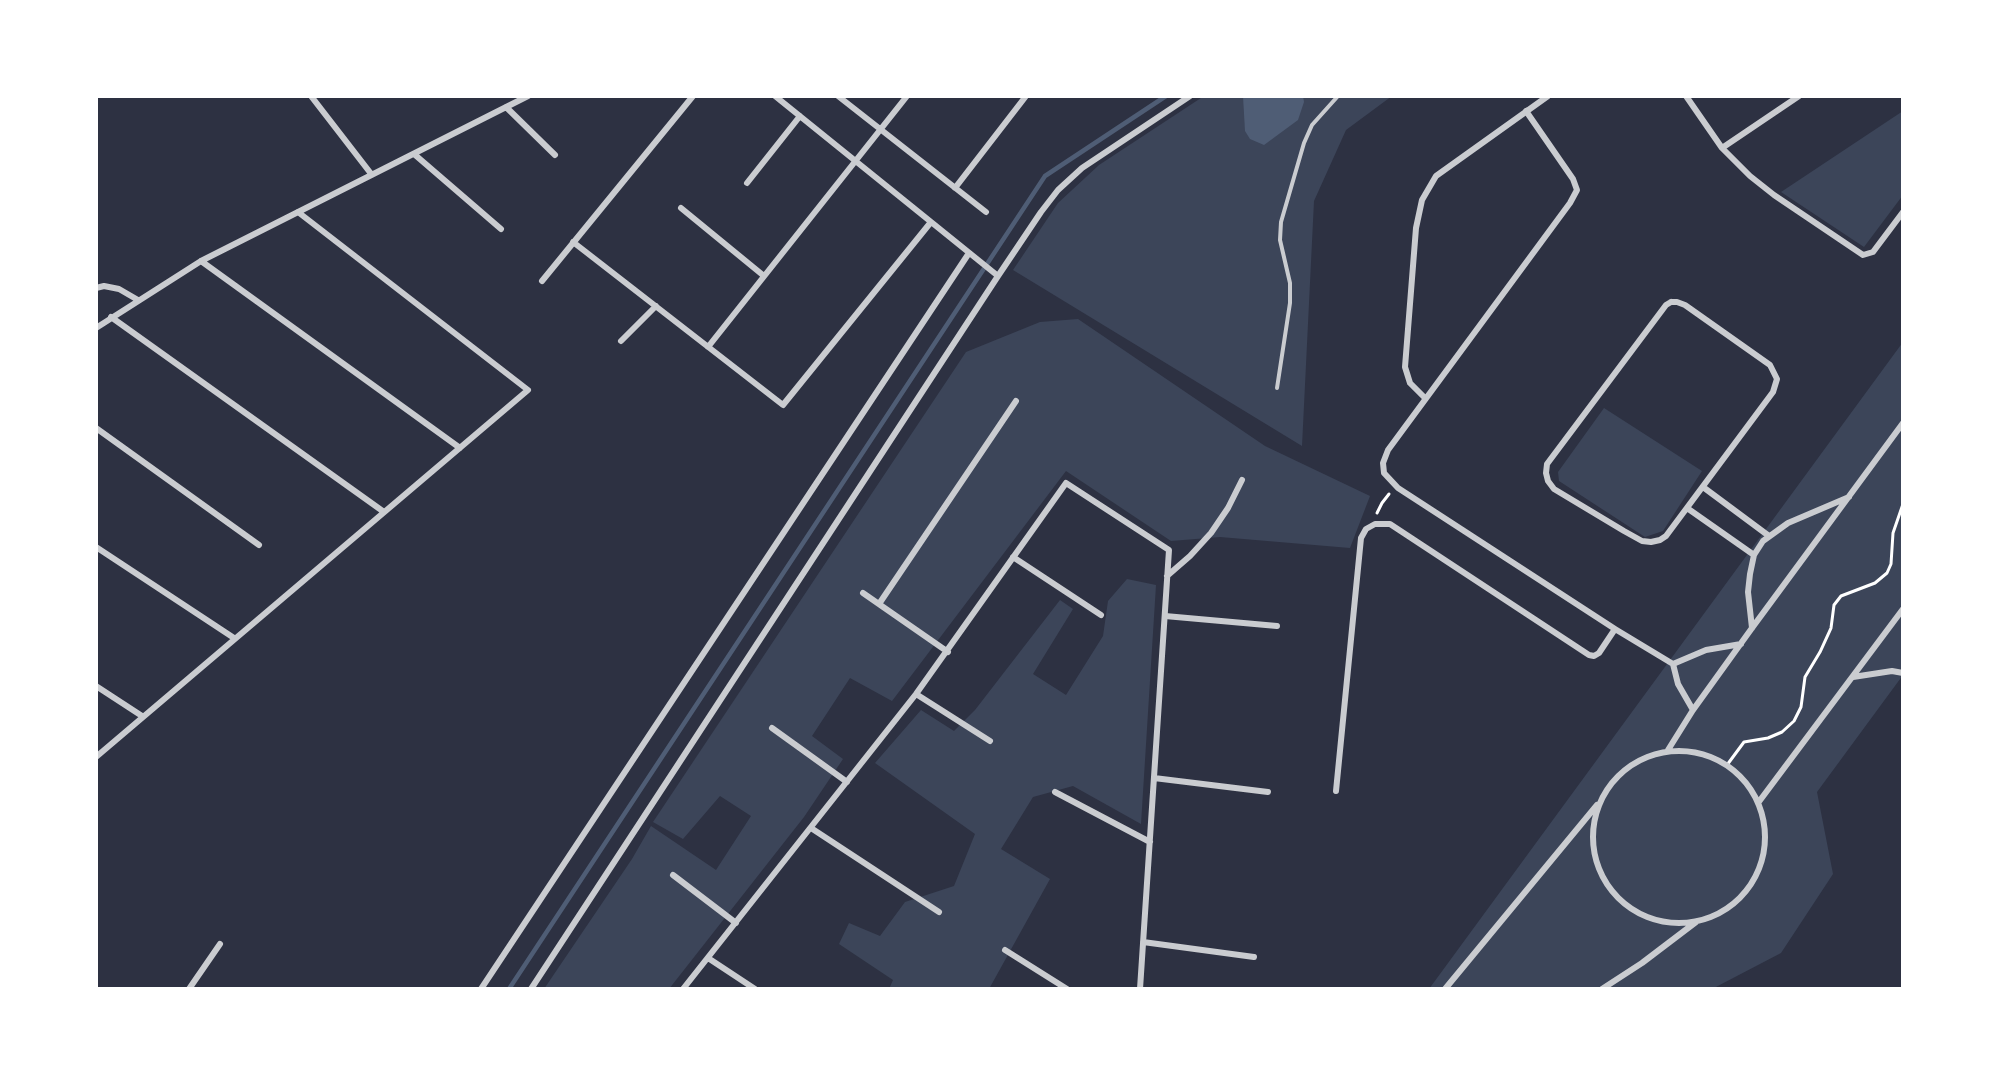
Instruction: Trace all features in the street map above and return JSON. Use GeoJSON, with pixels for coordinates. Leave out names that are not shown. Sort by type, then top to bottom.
{"type":"FeatureCollection","features":[{"type":"Feature","properties":{"kind":"street"},"geometry":{"type":"LineString","coordinates":[[311,96],[372,175]]}},
{"type":"Feature","properties":{"kind":"street"},"geometry":{"type":"LineString","coordinates":[[96,328],[201,261],[528,96]]}},
{"type":"Feature","properties":{"kind":"street"},"geometry":{"type":"LineString","coordinates":[[542,281],[693,96]]}},
{"type":"Feature","properties":{"kind":"street"},"geometry":{"type":"LineString","coordinates":[[775,96],[998,276]]}},
{"type":"Feature","properties":{"kind":"street"},"geometry":{"type":"LineString","coordinates":[[838,96],[986,212]]}},
{"type":"Feature","properties":{"kind":"street"},"geometry":{"type":"LineString","coordinates":[[708,347],[907,96]]}},
{"type":"Feature","properties":{"kind":"street"},"geometry":{"type":"LineString","coordinates":[[955,188],[1026,96]]}},
{"type":"Feature","properties":{"kind":"street"},"geometry":{"type":"LineString","coordinates":[[531,989],[998,276],[1058,190],[1082,168],[1190,96]]}},
{"type":"Feature","properties":{"kind":"street"},"geometry":{"type":"LineString","coordinates":[[1425,398],[1410,383],[1405,367],[1416,228],[1422,200],[1436,176],[1548,96]]}},
{"type":"Feature","properties":{"kind":"street"},"geometry":{"type":"LineString","coordinates":[[1686,96],[1722,148],[1750,176],[1774,195],[1863,255],[1873,252],[1903,212]]}},
{"type":"Feature","properties":{"kind":"street"},"geometry":{"type":"LineString","coordinates":[[1722,148],[1798,96]]}},
{"type":"Feature","properties":{"kind":"street"},"geometry":{"type":"LineString","coordinates":[[506,107],[555,155]]}},
{"type":"Feature","properties":{"kind":"street"},"geometry":{"type":"LineString","coordinates":[[1526,111],[1574,179],[1577,190],[1388,450],[1383,463],[1384,473],[1398,488],[1673,664],[1678,684],[1693,710]]}},
{"type":"Feature","properties":{"kind":"street"},"geometry":{"type":"LineString","coordinates":[[747,183],[800,116]]}},
{"type":"Feature","properties":{"kind":"street"},"geometry":{"type":"LineString","coordinates":[[414,154],[501,229]]}},
{"type":"Feature","properties":{"kind":"street"},"geometry":{"type":"LineString","coordinates":[[681,208],[764,276]]}},
{"type":"Feature","properties":{"kind":"street"},"geometry":{"type":"LineString","coordinates":[[96,757],[528,390],[298,212]]}},
{"type":"Feature","properties":{"kind":"street"},"geometry":{"type":"LineString","coordinates":[[573,242],[783,405],[930,222]]}},
{"type":"Feature","properties":{"kind":"street"},"geometry":{"type":"LineString","coordinates":[[481,989],[969,253]]}},
{"type":"Feature","properties":{"kind":"street"},"geometry":{"type":"LineString","coordinates":[[201,261],[460,448]]}},
{"type":"Feature","properties":{"kind":"street"},"geometry":{"type":"LineString","coordinates":[[96,288],[104,286],[119,288],[138,300]]}},
{"type":"Feature","properties":{"kind":"street"},"geometry":{"type":"LineString","coordinates":[[1671,302],[1685,305],[1770,365],[1777,379],[1773,392],[1687,508],[1666,536],[1651,542],[1642,541],[1554,489],[1548,482],[1546,473],[1548,464],[1554,455],[1666,305],[1671,302]]}},
{"type":"Feature","properties":{"kind":"street"},"geometry":{"type":"LineString","coordinates":[[621,341],[656,306]]}},
{"type":"Feature","properties":{"kind":"street"},"geometry":{"type":"LineString","coordinates":[[111,317],[384,512]]}},
{"type":"Feature","properties":{"kind":"street"},"geometry":{"type":"LineString","coordinates":[[879,604],[1016,401]]}},
{"type":"Feature","properties":{"kind":"street"},"geometry":{"type":"LineString","coordinates":[[1668,750],[1693,710],[1903,423]]}},
{"type":"Feature","properties":{"kind":"street"},"geometry":{"type":"LineString","coordinates":[[96,428],[259,545]]}},
{"type":"Feature","properties":{"kind":"street"},"geometry":{"type":"LineString","coordinates":[[1167,576],[1211,533],[1228,508],[1242,480]]}},
{"type":"Feature","properties":{"kind":"street"},"geometry":{"type":"LineString","coordinates":[[683,989],[948,652],[1066,483],[1169,550],[1140,989]]}},
{"type":"Feature","properties":{"kind":"street"},"geometry":{"type":"LineString","coordinates":[[1703,487],[1769,536]]}},
{"type":"Feature","properties":{"kind":"street"},"geometry":{"type":"LineString","coordinates":[[1752,628],[1748,592],[1754,555],[1763,541],[1808,513],[1849,497]]}},
{"type":"Feature","properties":{"kind":"street"},"geometry":{"type":"LineString","coordinates":[[1687,508],[1754,555]]}},
{"type":"Feature","properties":{"kind":"street"},"geometry":{"type":"LineString","coordinates":[[1336,791],[1361,538],[1366,530],[1375,524],[1390,524],[1589,655],[1594,656],[1599,653],[1615,629]]}},
{"type":"Feature","properties":{"kind":"street"},"geometry":{"type":"LineString","coordinates":[[96,547],[234,639]]}},
{"type":"Feature","properties":{"kind":"street"},"geometry":{"type":"LineString","coordinates":[[1013,557],[1101,615]]}},
{"type":"Feature","properties":{"kind":"street"},"geometry":{"type":"LineString","coordinates":[[863,593],[948,652]]}},
{"type":"Feature","properties":{"kind":"street"},"geometry":{"type":"LineString","coordinates":[[1758,803],[1903,609]]}},
{"type":"Feature","properties":{"kind":"street"},"geometry":{"type":"LineString","coordinates":[[1165,616],[1277,626]]}},
{"type":"Feature","properties":{"kind":"street"},"geometry":{"type":"LineString","coordinates":[[1673,664],[1706,650],[1741,644]]}},
{"type":"Feature","properties":{"kind":"street"},"geometry":{"type":"LineString","coordinates":[[1853,677],[1892,671],[1903,673]]}},
{"type":"Feature","properties":{"kind":"street"},"geometry":{"type":"LineString","coordinates":[[96,686],[142,716]]}},
{"type":"Feature","properties":{"kind":"street"},"geometry":{"type":"LineString","coordinates":[[916,694],[990,741]]}},
{"type":"Feature","properties":{"kind":"street"},"geometry":{"type":"LineString","coordinates":[[772,728],[847,782]]}},
{"type":"Feature","properties":{"kind":"street"},"geometry":{"type":"LineString","coordinates":[[1445,989],[1600,802],[1614,779],[1636,762],[1668,750],[1692,750],[1715,758],[1727,765],[1743,780],[1758,803],[1764,819],[1764,853],[1758,873],[1743,895],[1722,912],[1696,922],[1642,963],[1602,989]]}},
{"type":"Feature","properties":{"kind":"street"},"geometry":{"type":"LineString","coordinates":[[1154,778],[1269,792]]}},
{"type":"Feature","properties":{"kind":"street"},"geometry":{"type":"LineString","coordinates":[[1055,792],[1150,842]]}},
{"type":"Feature","properties":{"kind":"street"},"geometry":{"type":"LineString","coordinates":[[1600,802],[1593,829],[1594,856],[1604,881],[1621,902],[1643,917],[1669,923],[1696,922]]}},
{"type":"Feature","properties":{"kind":"street"},"geometry":{"type":"LineString","coordinates":[[811,828],[939,912]]}},
{"type":"Feature","properties":{"kind":"street"},"geometry":{"type":"LineString","coordinates":[[673,875],[736,923]]}},
{"type":"Feature","properties":{"kind":"street"},"geometry":{"type":"LineString","coordinates":[[1143,942],[1254,957]]}},
{"type":"Feature","properties":{"kind":"street"},"geometry":{"type":"LineString","coordinates":[[189,989],[220,944]]}},
{"type":"Feature","properties":{"kind":"street"},"geometry":{"type":"LineString","coordinates":[[1005,950],[1067,989]]}},
{"type":"Feature","properties":{"kind":"street"},"geometry":{"type":"LineString","coordinates":[[708,958],[755,989]]}},
{"type":"Feature","properties":{"kind":"lane"},"geometry":{"type":"LineString","coordinates":[[1277,388],[1290,303],[1290,283],[1280,240],[1281,222],[1304,143],[1312,125],[1338,96]]}},
{"type":"Feature","properties":{"kind":"path"},"geometry":{"type":"LineString","coordinates":[[1375,524],[1386,496],[1398,488]]}},
{"type":"Feature","properties":{"kind":"path"},"geometry":{"type":"LineString","coordinates":[[1727,765],[1744,742],[1768,738],[1782,732],[1794,721],[1801,707],[1805,677],[1831,628],[1834,604],[1841,596],[1875,583],[1887,573],[1891,564],[1893,533],[1903,504]]}},
{"type":"Feature","properties":{"kind":"shaded area"},"geometry":{"type":"Polygon","coordinates":[[[1204,96],[1392,96],[1346,130],[1314,201],[1302,446],[1013,270],[1058,203],[1099,165],[1204,96]]]}},
{"type":"Feature","properties":{"kind":"shaded area"},"geometry":{"type":"Polygon","coordinates":[[[1243,96],[1303,96],[1304,102],[1298,120],[1264,145],[1250,139],[1245,131],[1243,96]]]}},
{"type":"Feature","properties":{"kind":"shaded area"},"geometry":{"type":"Polygon","coordinates":[[[1903,111],[1903,195],[1864,247],[1781,192],[1903,111]]]}},
{"type":"Feature","properties":{"kind":"shaded area"},"geometry":{"type":"Polygon","coordinates":[[[1078,319],[1265,446],[1370,496],[1350,548],[1220,537],[1171,541],[1066,471],[892,701],[850,678],[812,736],[843,759],[804,817],[669,989],[544,989],[632,859],[651,826],[716,870],[751,816],[720,796],[683,839],[653,822],[966,352],[1040,322],[1078,319]]]}},
{"type":"Feature","properties":{"kind":"shaded area"},"geometry":{"type":"Polygon","coordinates":[[[1903,342],[1903,675],[1817,792],[1833,874],[1781,953],[1712,989],[1429,989],[1903,342]]]}},
{"type":"Feature","properties":{"kind":"shaded area"},"geometry":{"type":"Polygon","coordinates":[[[1604,408],[1702,471],[1663,531],[1645,537],[1559,481],[1558,472],[1604,408]]]}},
{"type":"Feature","properties":{"kind":"shaded area"},"geometry":{"type":"Polygon","coordinates":[[[1127,579],[1156,585],[1141,824],[1073,786],[1033,797],[1001,849],[1050,879],[989,989],[889,989],[893,980],[839,944],[849,923],[880,936],[905,902],[954,886],[975,834],[875,763],[921,710],[954,731],[975,710],[1060,600],[1073,609],[1033,674],[1066,695],[1103,636],[1108,601],[1127,579]]]}},
{"type":"Feature","properties":{"kind":"waterway"},"geometry":{"type":"LineString","coordinates":[[509,989],[1045,176],[1166,96]]}}]}
